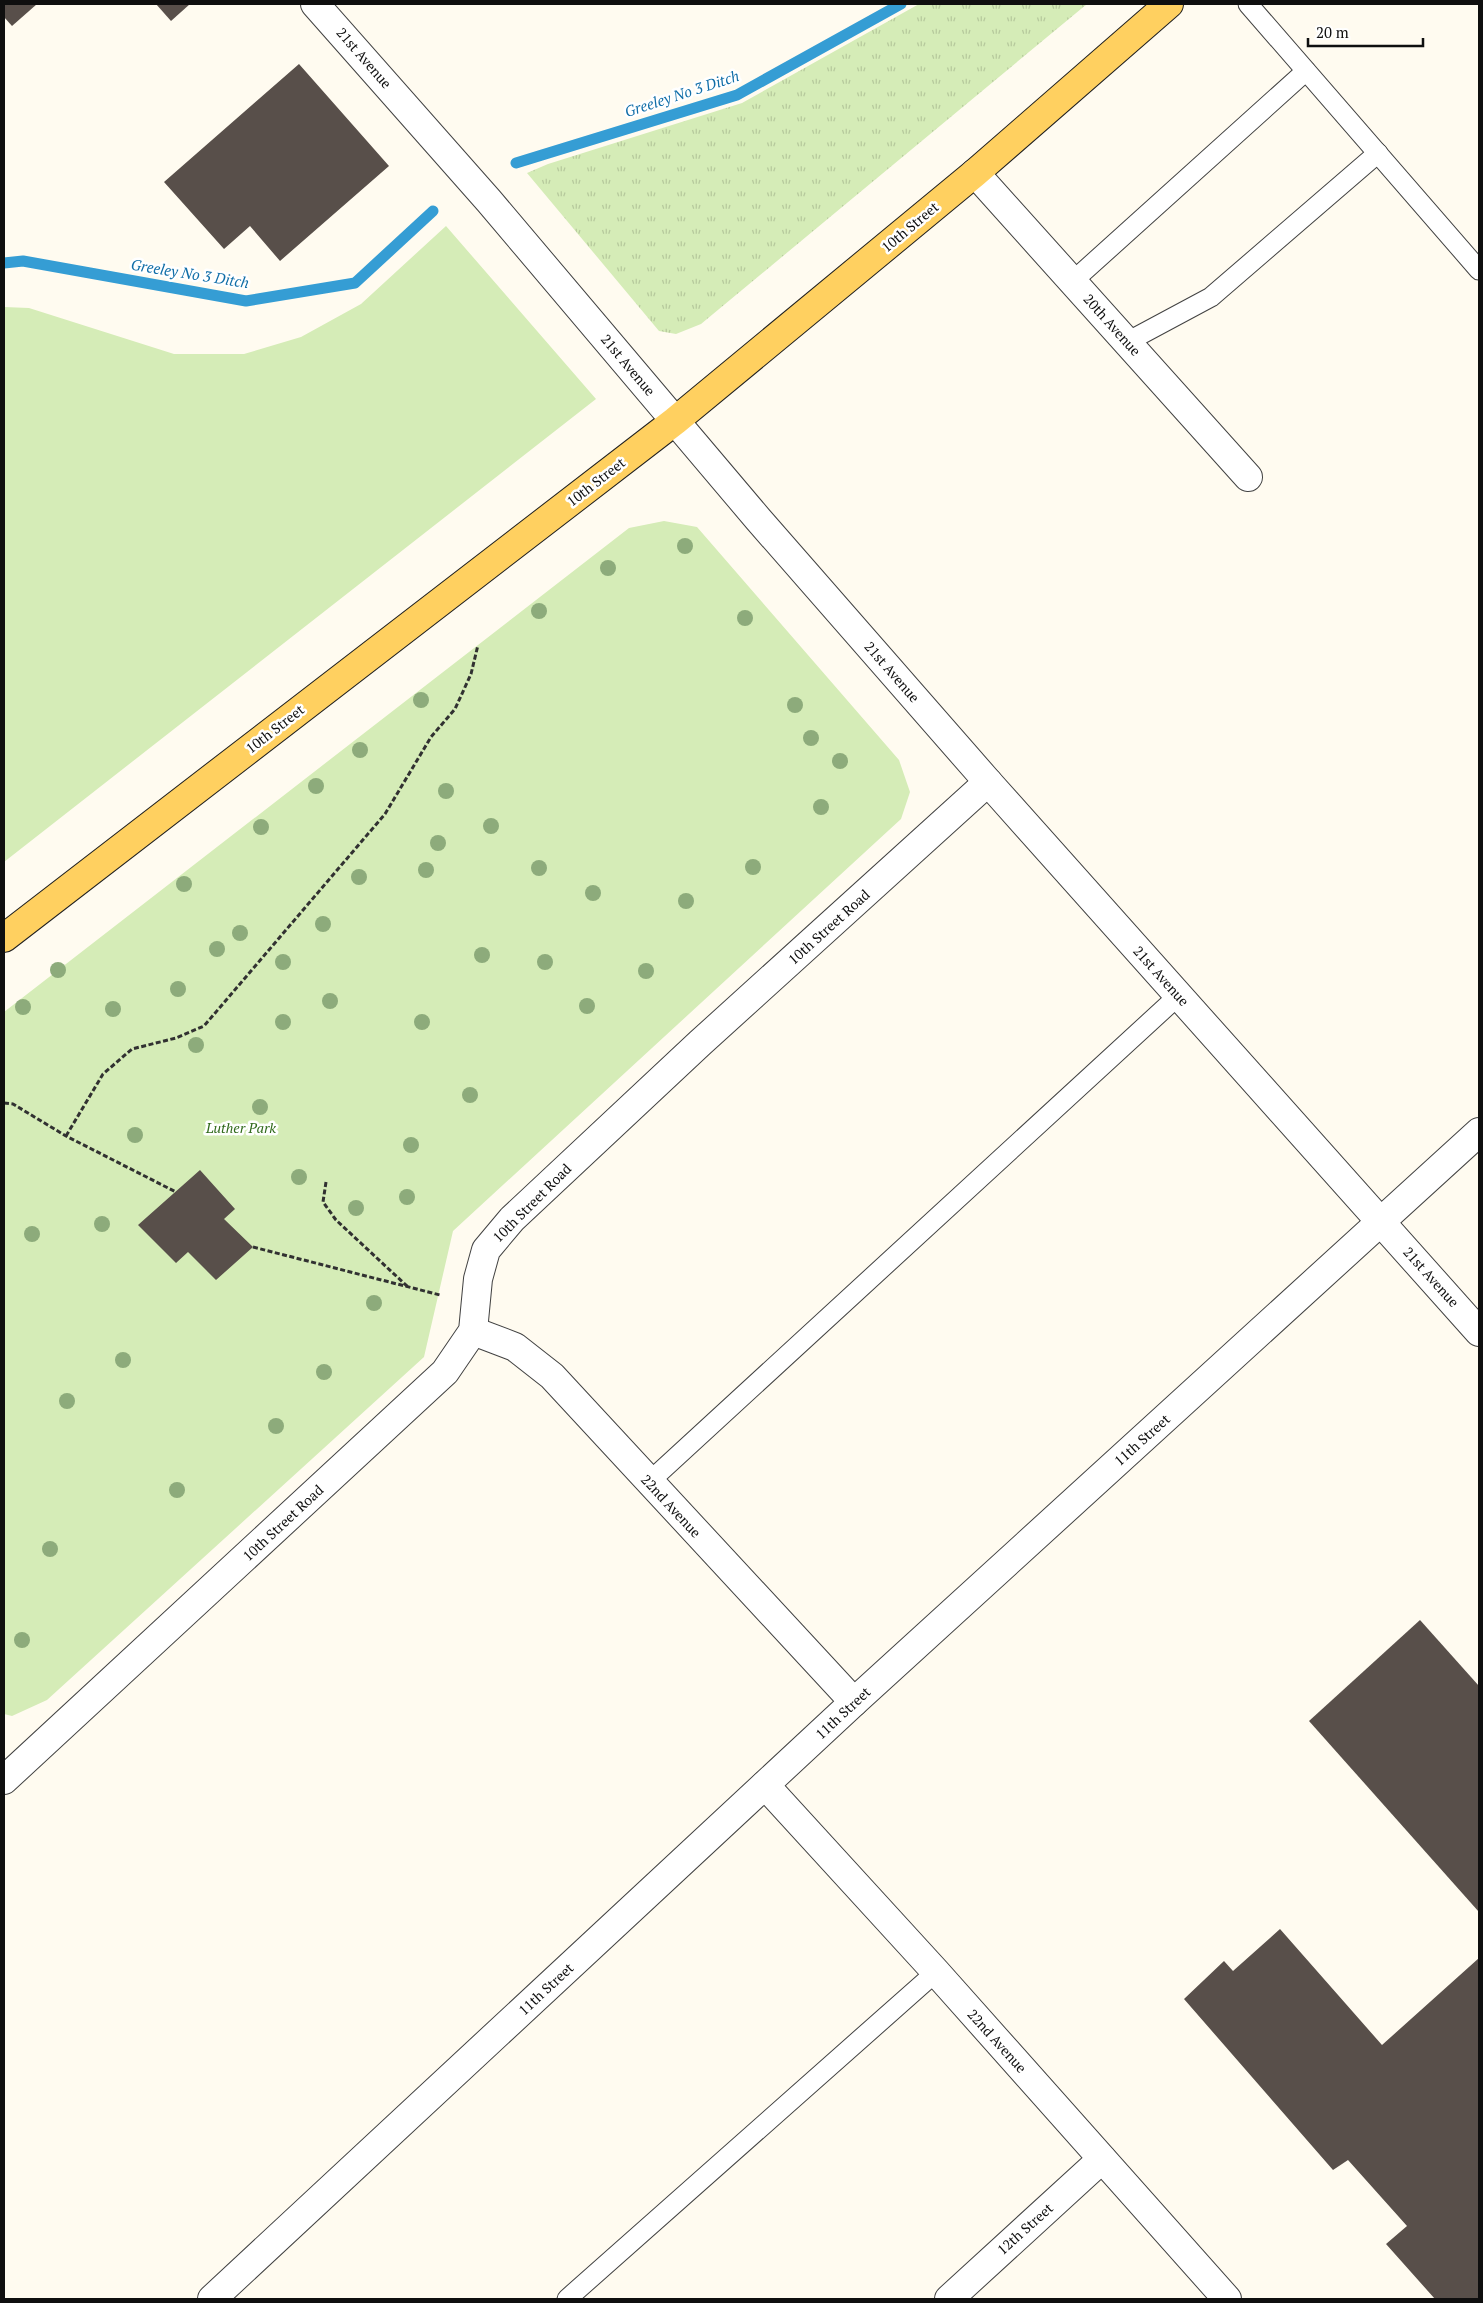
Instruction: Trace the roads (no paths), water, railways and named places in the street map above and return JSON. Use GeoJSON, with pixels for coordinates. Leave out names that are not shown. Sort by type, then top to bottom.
{"type":"FeatureCollection","features":[{"type":"Feature","properties":{"kind":"main road","name":"10th Street"},"geometry":{"type":"LineString","coordinates":[[4,938],[675,421],[975,173],[1169,4]]}},
{"type":"Feature","properties":{"kind":"street","name":"21st Avenue"},"geometry":{"type":"LineString","coordinates":[[315,4],[489,200],[758,519],[988,782],[1479,1332]]}},
{"type":"Feature","properties":{"kind":"street","name":"20th Avenue"},"geometry":{"type":"LineString","coordinates":[[975,173],[1248,477]]}},
{"type":"Feature","properties":{"kind":"street","name":"10th Street Road"},"geometry":{"type":"LineString","coordinates":[[5,1777],[445,1372],[473,1331],[478,1279],[486,1250],[512,1219],[700,1043],[988,782]]}},
{"type":"Feature","properties":{"kind":"street","name":"11th Street"},"geometry":{"type":"LineString","coordinates":[[212,2299],[854,1702],[1479,1132]]}},
{"type":"Feature","properties":{"kind":"street","name":"22nd Avenue"},"geometry":{"type":"LineString","coordinates":[[473,1331],[515,1347],[552,1376],[854,1702]]}},
{"type":"Feature","properties":{"kind":"street","name":"22nd Avenue"},"geometry":{"type":"LineString","coordinates":[[766,1785],[936,1972],[1227,2299]]}},
{"type":"Feature","properties":{"kind":"street","name":"12th Street"},"geometry":{"type":"LineString","coordinates":[[948,2299],[1102,2159]]}},
{"type":"Feature","properties":{"kind":"lane"},"geometry":{"type":"LineString","coordinates":[[1248,4],[1479,270]]}},
{"type":"Feature","properties":{"kind":"lane"},"geometry":{"type":"LineString","coordinates":[[1073,281],[1306,71]]}},
{"type":"Feature","properties":{"kind":"lane"},"geometry":{"type":"LineString","coordinates":[[1127,342],[1212,296],[1378,153]]}},
{"type":"Feature","properties":{"kind":"lane"},"geometry":{"type":"LineString","coordinates":[[649,1482],[1178,996]]}},
{"type":"Feature","properties":{"kind":"lane"},"geometry":{"type":"LineString","coordinates":[[567,2299],[936,1972]]}},
{"type":"Feature","properties":{"kind":"waterway","name":"Greeley No 3 Ditch"},"geometry":{"type":"LineString","coordinates":[[516,163],[737,95],[901,4]]}},
{"type":"Feature","properties":{"kind":"waterway","name":"Greeley No 3 Ditch"},"geometry":{"type":"LineString","coordinates":[[4,263],[23,261],[246,301],[355,283],[433,211]]}},
{"type":"Feature","properties":{"kind":"park label","name":"Luther Park"},"geometry":{"type":"Point","coordinates":[241,1128]}}]}
